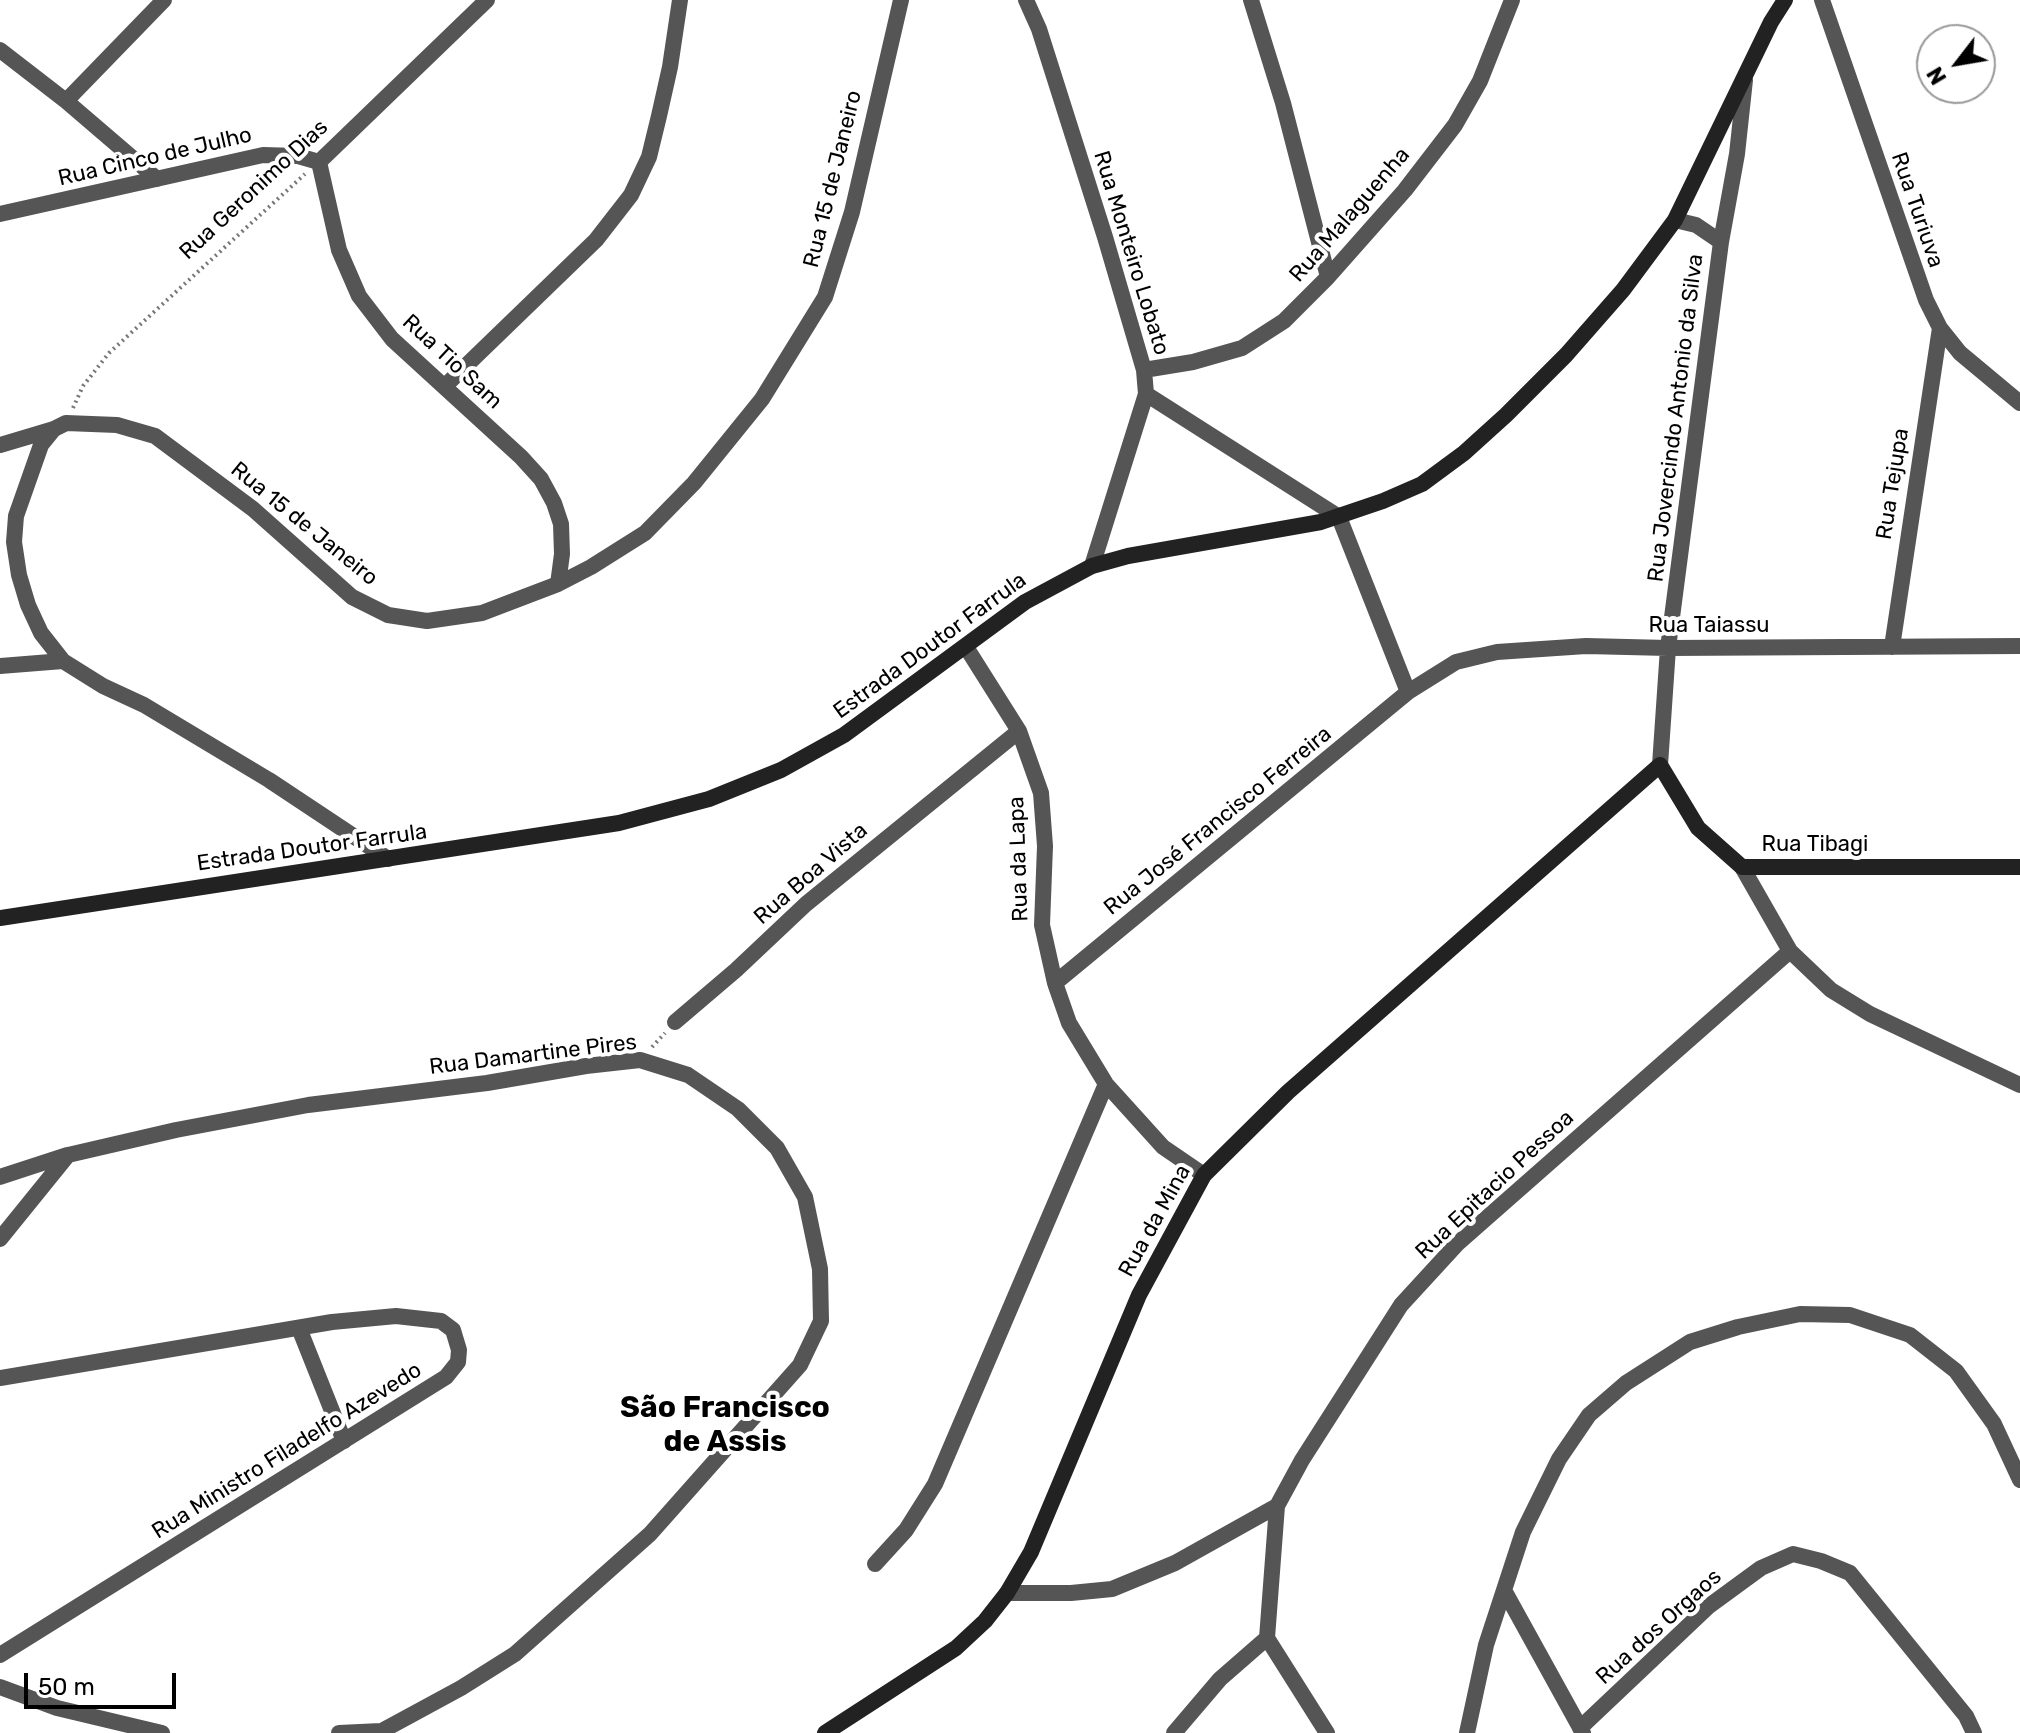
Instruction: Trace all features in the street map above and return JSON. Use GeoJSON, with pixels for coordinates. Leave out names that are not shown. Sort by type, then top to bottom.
{"type":"FeatureCollection","features":[{"type":"Feature","properties":{"kind":"street"},"geometry":{"type":"LineString","coordinates":[[66,101],[164,0]]}},
{"type":"Feature","properties":{"kind":"street","name":"Rua Geronimo Dias"},"geometry":{"type":"LineString","coordinates":[[319,162],[487,0]]}},
{"type":"Feature","properties":{"kind":"street"},"geometry":{"type":"LineString","coordinates":[[445,386],[596,240],[631,195],[652,144],[670,67],[680,0]]}},
{"type":"Feature","properties":{"kind":"street","name":"Rua 15 de Janeiro"},"geometry":{"type":"LineString","coordinates":[[0,445],[60,426],[117,425],[155,436],[253,509],[352,597],[388,615],[427,621],[482,613],[558,584],[645,533],[694,483],[762,399],[825,297],[852,212],[901,0]]}},
{"type":"Feature","properties":{"kind":"street","name":"Rua Monteiro Lobato"},"geometry":{"type":"LineString","coordinates":[[1026,0],[1039,29],[1101,223],[1144,370],[1146,394],[1092,566]]}},
{"type":"Feature","properties":{"kind":"street"},"geometry":{"type":"LineString","coordinates":[[1251,0],[1283,103],[1328,277]]}},
{"type":"Feature","properties":{"kind":"street","name":"Rua Malaguenha"},"geometry":{"type":"LineString","coordinates":[[1144,370],[1193,362],[1242,348],[1284,321],[1328,277],[1405,190],[1455,125],[1480,81],[1513,0]]}},
{"type":"Feature","properties":{"kind":"street","name":"Estrada Doutor Farrula"},"geometry":{"type":"LineString","coordinates":[[0,918],[619,823],[709,799],[781,770],[844,735],[1025,602],[1092,566],[1128,556],[1278,531],[1339,517],[1422,484],[1464,453],[1566,355],[1623,290],[1675,220],[1771,22],[1785,0]]}},
{"type":"Feature","properties":{"kind":"street","name":"Rua Turiuva"},"geometry":{"type":"LineString","coordinates":[[1822,0],[1920,285],[1940,328],[1960,353],[2020,403]]}},
{"type":"Feature","properties":{"kind":"street"},"geometry":{"type":"LineString","coordinates":[[0,50],[66,101],[157,179]]}},
{"type":"Feature","properties":{"kind":"street","name":"Rua Jovercindo Antonio da Silva"},"geometry":{"type":"LineString","coordinates":[[1660,765],[1668,648],[1745,78]]}},
{"type":"Feature","properties":{"kind":"street","name":"Rua Cinco de Julho"},"geometry":{"type":"LineString","coordinates":[[0,214],[263,155],[298,156],[319,162]]}},
{"type":"Feature","properties":{"kind":"street","name":"Rua Tio Sam"},"geometry":{"type":"LineString","coordinates":[[319,162],[339,250],[359,296],[392,339],[541,479],[561,524],[562,554],[558,584]]}},
{"type":"Feature","properties":{"kind":"street"},"geometry":{"type":"LineString","coordinates":[[1675,220],[1696,225],[1721,242]]}},
{"type":"Feature","properties":{"kind":"street","name":"Rua Tejupa"},"geometry":{"type":"LineString","coordinates":[[1892,647],[1940,328]]}},
{"type":"Feature","properties":{"kind":"street"},"geometry":{"type":"LineString","coordinates":[[1146,394],[1339,517],[1408,692]]}},
{"type":"Feature","properties":{"kind":"street"},"geometry":{"type":"LineString","coordinates":[[60,426],[41,445],[16,516],[14,542],[19,575],[41,633],[63,661],[103,686],[144,705],[269,780],[388,859]]}},
{"type":"Feature","properties":{"kind":"street","name":"Rua Taiassu"},"geometry":{"type":"LineString","coordinates":[[1408,692],[1456,662],[1497,652],[1586,646],[2020,646]]}},
{"type":"Feature","properties":{"kind":"street","name":"Rua da Lapa"},"geometry":{"type":"LineString","coordinates":[[966,647],[1019,731],[1041,793],[1045,846],[1042,925],[1055,983],[1069,1023],[1106,1084],[1163,1147],[1204,1175]]}},
{"type":"Feature","properties":{"kind":"street"},"geometry":{"type":"LineString","coordinates":[[0,666],[63,661]]}},
{"type":"Feature","properties":{"kind":"street","name":"Rua José Francisco Ferreira"},"geometry":{"type":"LineString","coordinates":[[1055,983],[1408,692]]}},
{"type":"Feature","properties":{"kind":"street","name":"Rua Boa Vista"},"geometry":{"type":"LineString","coordinates":[[675,1022],[806,904],[1019,731]]}},
{"type":"Feature","properties":{"kind":"street","name":"Rua Tibagi"},"geometry":{"type":"LineString","coordinates":[[1660,765],[1698,828],[1742,867],[2020,867]]}},
{"type":"Feature","properties":{"kind":"street","name":"Rua da Mina"},"geometry":{"type":"LineString","coordinates":[[825,1733],[956,1648],[985,1621],[1007,1593],[1031,1552],[1139,1295],[1204,1175],[1288,1092],[1660,765]]}},
{"type":"Feature","properties":{"kind":"street"},"geometry":{"type":"LineString","coordinates":[[1742,867],[1790,951],[1831,990],[1870,1014],[2020,1085]]}},
{"type":"Feature","properties":{"kind":"street","name":"Rua Epitacio Pessoa"},"geometry":{"type":"LineString","coordinates":[[1267,1638],[1277,1506],[1302,1460],[1401,1305],[1457,1244],[1790,951]]}},
{"type":"Feature","properties":{"kind":"street","name":"Rua Damartine Pires"},"geometry":{"type":"LineString","coordinates":[[0,1177],[68,1155],[176,1130],[308,1105],[640,1060],[688,1075],[738,1109],[777,1148],[805,1197],[820,1269],[821,1321],[800,1365],[650,1534],[515,1654],[461,1688],[380,1732]]}},
{"type":"Feature","properties":{"kind":"street"},"geometry":{"type":"LineString","coordinates":[[875,1564],[906,1530],[935,1484],[1106,1084]]}},
{"type":"Feature","properties":{"kind":"street"},"geometry":{"type":"LineString","coordinates":[[0,1239],[68,1155]]}},
{"type":"Feature","properties":{"kind":"street"},"geometry":{"type":"LineString","coordinates":[[1467,1733],[1486,1645],[1523,1532],[1559,1459],[1589,1415],[1626,1383],[1690,1342],[1738,1327],[1800,1314],[1850,1315],[1910,1335],[1956,1371],[1994,1424],[2020,1480]]}},
{"type":"Feature","properties":{"kind":"street","name":"Rua Ministro Filadelfo Azevedo"},"geometry":{"type":"LineString","coordinates":[[0,1378],[299,1328],[396,1316],[441,1321],[453,1330],[458,1341],[458,1362],[446,1377],[0,1655]]}},
{"type":"Feature","properties":{"kind":"street"},"geometry":{"type":"LineString","coordinates":[[299,1328],[344,1441]]}},
{"type":"Feature","properties":{"kind":"street"},"geometry":{"type":"LineString","coordinates":[[1007,1593],[1071,1593],[1112,1589],[1175,1563],[1277,1506]]}},
{"type":"Feature","properties":{"kind":"street","name":"Rua dos Orgaos"},"geometry":{"type":"LineString","coordinates":[[1504,1590],[1582,1730],[1709,1606],[1761,1568],[1793,1554],[1821,1561],[1850,1573],[1966,1716],[1974,1733]]}},
{"type":"Feature","properties":{"kind":"street"},"geometry":{"type":"LineString","coordinates":[[1174,1733],[1220,1679],[1267,1638],[1327,1733]]}},
{"type":"Feature","properties":{"kind":"street"},"geometry":{"type":"LineString","coordinates":[[0,1687],[57,1708],[162,1733]]}},
{"type":"Feature","properties":{"kind":"street"},"geometry":{"type":"LineString","coordinates":[[339,1733],[380,1732]]}},
{"type":"Feature","properties":{"kind":"path","name":"Rua Geronimo Dias"},"geometry":{"type":"LineString","coordinates":[[60,426],[83,386],[109,353],[319,162]]}},
{"type":"Feature","properties":{"kind":"path"},"geometry":{"type":"LineString","coordinates":[[640,1060],[675,1022]]}},
{"type":"Feature","properties":{"kind":"district","name":"São Francisco de Assis"},"geometry":{"type":"Point","coordinates":[725,1425]}}]}
